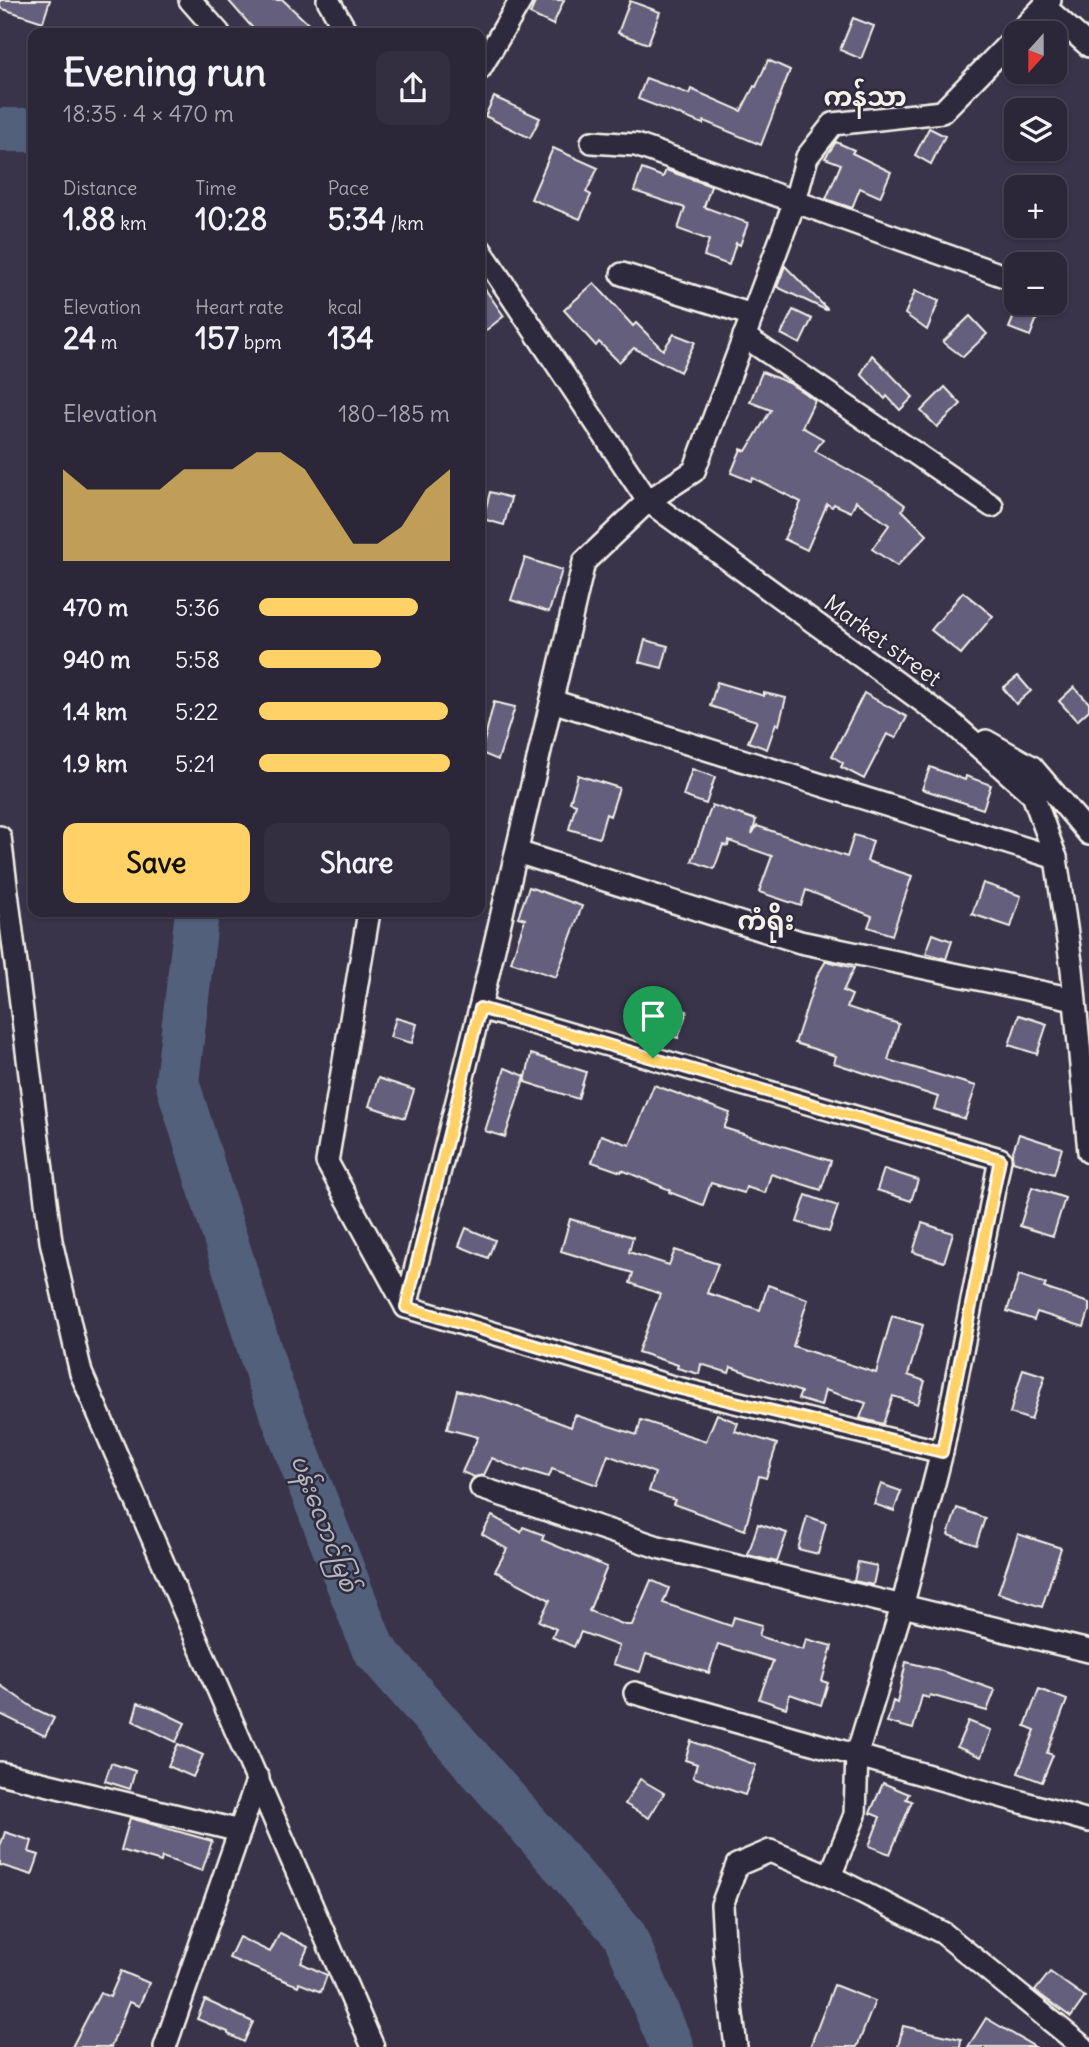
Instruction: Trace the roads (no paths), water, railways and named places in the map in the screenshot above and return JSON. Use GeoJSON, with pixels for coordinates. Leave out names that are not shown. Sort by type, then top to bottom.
{"type":"FeatureCollection","features":[{"type":"Feature","properties":{"kind":"street"},"geometry":{"type":"LineString","coordinates":[[190,0],[215,28]]}},
{"type":"Feature","properties":{"kind":"street"},"geometry":{"type":"LineString","coordinates":[[328,0],[344,28]]}},
{"type":"Feature","properties":{"kind":"street"},"geometry":{"type":"LineString","coordinates":[[485,61],[521,0]]}},
{"type":"Feature","properties":{"kind":"street"},"geometry":{"type":"LineString","coordinates":[[1030,21],[1047,3],[1089,46]]}},
{"type":"Feature","properties":{"kind":"street"},"geometry":{"type":"LineString","coordinates":[[406,1307],[480,1008],[584,562],[648,501],[694,471],[795,201],[807,157],[833,124],[942,112],[1004,48]]}},
{"type":"Feature","properties":{"kind":"street"},"geometry":{"type":"LineString","coordinates":[[592,142],[636,145],[1004,276]]}},
{"type":"Feature","properties":{"kind":"street","name":"Market street"},"geometry":{"type":"LineString","coordinates":[[485,256],[648,501],[953,723],[1032,795],[1056,858],[1074,999],[1089,1152]]}},
{"type":"Feature","properties":{"kind":"street"},"geometry":{"type":"LineString","coordinates":[[622,274],[752,315]]}},
{"type":"Feature","properties":{"kind":"street"},"geometry":{"type":"LineString","coordinates":[[744,336],[992,506]]}},
{"type":"Feature","properties":{"kind":"street"},"geometry":{"type":"LineString","coordinates":[[552,701],[1056,858]]}},
{"type":"Feature","properties":{"kind":"street"},"geometry":{"type":"LineString","coordinates":[[953,723],[1032,767],[1089,834]]}},
{"type":"Feature","properties":{"kind":"street"},"geometry":{"type":"LineString","coordinates":[[0,837],[51,1241],[81,1373],[373,2047]]}},
{"type":"Feature","properties":{"kind":"street"},"geometry":{"type":"LineString","coordinates":[[517,852],[800,942],[1074,999]]}},
{"type":"Feature","properties":{"kind":"street"},"geometry":{"type":"LineString","coordinates":[[368,917],[327,1162],[406,1307],[673,1387],[942,1452]]}},
{"type":"Feature","properties":{"kind":"street"},"geometry":{"type":"LineString","coordinates":[[480,1008],[1000,1159],[942,1452],[902,1607],[857,1754],[855,1815],[830,1876]]}},
{"type":"Feature","properties":{"kind":"street"},"geometry":{"type":"LineString","coordinates":[[481,1488],[658,1547],[1089,1651]]}},
{"type":"Feature","properties":{"kind":"street"},"geometry":{"type":"LineString","coordinates":[[635,1693],[1089,1821]]}},
{"type":"Feature","properties":{"kind":"street"},"geometry":{"type":"LineString","coordinates":[[0,1773],[240,1831]]}},
{"type":"Feature","properties":{"kind":"street"},"geometry":{"type":"LineString","coordinates":[[165,2047],[258,1778]]}},
{"type":"Feature","properties":{"kind":"street"},"geometry":{"type":"LineString","coordinates":[[736,2047],[725,1958],[722,1905],[737,1865],[770,1851],[830,1876],[943,1933],[1083,2047]]}},
{"type":"Feature","properties":{"kind":"waterway","name":"ပန်းလောင်မြစ်"},"geometry":{"type":"LineString","coordinates":[[0,130],[28,130]]}},
{"type":"Feature","properties":{"kind":"waterway","name":"ပန်းလောင်မြစ်"},"geometry":{"type":"LineString","coordinates":[[196,917],[177,1082],[269,1380],[373,1648],[624,1934],[672,2047]]}},
{"type":"Feature","properties":{"kind":"district","name":"ကန်သာ"},"geometry":{"type":"Point","coordinates":[865,96]}},
{"type":"Feature","properties":{"kind":"district","name":"ကံရိုး"},"geometry":{"type":"Point","coordinates":[766,920]}}]}
